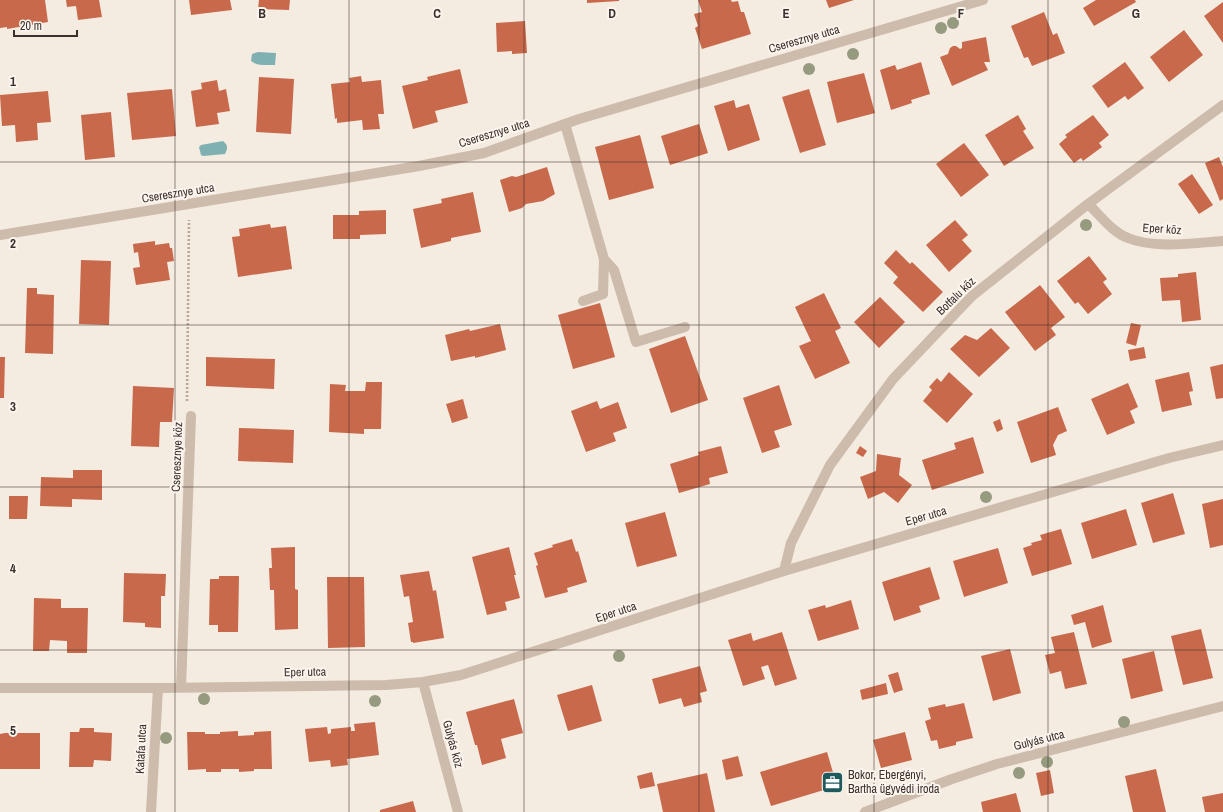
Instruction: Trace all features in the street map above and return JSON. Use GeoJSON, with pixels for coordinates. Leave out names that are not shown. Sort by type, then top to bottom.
{"type":"FeatureCollection","features":[{"type":"Feature","properties":{"kind":"street","name":"Cseresznye utca"},"geometry":{"type":"LineString","coordinates":[[0,235],[419,166],[484,152],[565,124],[983,0]]}},
{"type":"Feature","properties":{"kind":"street","name":"Botfalu köz"},"geometry":{"type":"LineString","coordinates":[[784,572],[791,543],[830,465],[893,380],[972,296],[1088,204],[1223,105]]}},
{"type":"Feature","properties":{"kind":"street"},"geometry":{"type":"LineString","coordinates":[[565,124],[604,259],[603,294],[582,301]]}},
{"type":"Feature","properties":{"kind":"street","name":"Eper köz"},"geometry":{"type":"LineString","coordinates":[[1088,204],[1113,228],[1127,238],[1141,242],[1163,245],[1223,241]]}},
{"type":"Feature","properties":{"kind":"street"},"geometry":{"type":"LineString","coordinates":[[604,259],[614,270],[636,342],[685,327]]}},
{"type":"Feature","properties":{"kind":"street","name":"Cseresznye köz"},"geometry":{"type":"LineString","coordinates":[[181,687],[191,416]]}},
{"type":"Feature","properties":{"kind":"street","name":"Eper utca"},"geometry":{"type":"LineString","coordinates":[[0,688],[158,688],[386,684],[423,682],[461,675],[784,572],[1169,458],[1223,445]]}},
{"type":"Feature","properties":{"kind":"street","name":"Gulyás köz"},"geometry":{"type":"LineString","coordinates":[[423,682],[458,812]]}},
{"type":"Feature","properties":{"kind":"street","name":"Katafa utca"},"geometry":{"type":"LineString","coordinates":[[151,812],[158,688]]}},
{"type":"Feature","properties":{"kind":"street","name":"Gulyás utca"},"geometry":{"type":"LineString","coordinates":[[865,812],[952,779],[997,764],[1223,706]]}},
{"type":"Feature","properties":{"kind":"path","name":"Cseresznye köz"},"geometry":{"type":"LineString","coordinates":[[189,205],[187,410],[191,416]]}},
{"type":"Feature","properties":{"kind":"water"},"geometry":{"type":"Polygon","coordinates":[[[258,52],[276,53],[275,65],[253,63],[251,61],[252,54],[258,52]]]}},
{"type":"Feature","properties":{"kind":"water"},"geometry":{"type":"Polygon","coordinates":[[[223,141],[227,147],[225,154],[201,155],[199,147],[201,145],[223,141]]]}},
{"type":"Feature","properties":{"kind":"building"},"geometry":{"type":"Polygon","coordinates":[[[0,0],[45,0],[48,22],[7,29],[7,27],[0,28],[0,0]]]}},
{"type":"Feature","properties":{"kind":"building"},"geometry":{"type":"Polygon","coordinates":[[[66,0],[99,0],[102,17],[78,20],[76,6],[67,7],[66,0]]]}},
{"type":"Feature","properties":{"kind":"building"},"geometry":{"type":"Polygon","coordinates":[[[189,0],[230,0],[232,10],[191,15],[189,0]]]}},
{"type":"Feature","properties":{"kind":"building"},"geometry":{"type":"Polygon","coordinates":[[[259,0],[290,0],[289,10],[258,9],[259,0]]]}},
{"type":"Feature","properties":{"kind":"building"},"geometry":{"type":"Polygon","coordinates":[[[587,0],[619,0],[619,1],[587,3],[587,0]]]}},
{"type":"Feature","properties":{"kind":"building"},"geometry":{"type":"Polygon","coordinates":[[[698,0],[738,1],[741,12],[744,12],[751,34],[702,49],[695,28],[698,26],[694,14],[702,12],[698,0]]]}},
{"type":"Feature","properties":{"kind":"building"},"geometry":{"type":"Polygon","coordinates":[[[826,0],[854,0],[829,8],[826,0]]]}},
{"type":"Feature","properties":{"kind":"building"},"geometry":{"type":"Polygon","coordinates":[[[1096,0],[1135,0],[1136,2],[1094,26],[1083,8],[1096,0]]]}},
{"type":"Feature","properties":{"kind":"building"},"geometry":{"type":"Polygon","coordinates":[[[1223,2],[1223,43],[1204,16],[1223,2]]]}},
{"type":"Feature","properties":{"kind":"building"},"geometry":{"type":"Polygon","coordinates":[[[1044,12],[1053,35],[1057,33],[1065,53],[1032,66],[1028,57],[1024,58],[1011,26],[1044,12]]]}},
{"type":"Feature","properties":{"kind":"building"},"geometry":{"type":"Polygon","coordinates":[[[525,21],[527,53],[512,54],[512,51],[497,52],[496,23],[525,21]]]}},
{"type":"Feature","properties":{"kind":"building"},"geometry":{"type":"Polygon","coordinates":[[[1184,30],[1203,55],[1169,82],[1150,57],[1184,30]]]}},
{"type":"Feature","properties":{"kind":"building"},"geometry":{"type":"Polygon","coordinates":[[[986,37],[990,62],[984,62],[988,70],[952,86],[940,57],[948,54],[950,48],[953,46],[960,49],[962,48],[962,42],[986,37]]]}},
{"type":"Feature","properties":{"kind":"building"},"geometry":{"type":"Polygon","coordinates":[[[921,62],[930,94],[911,100],[912,103],[891,110],[880,70],[895,65],[897,70],[921,62]]]}},
{"type":"Feature","properties":{"kind":"building"},"geometry":{"type":"Polygon","coordinates":[[[1125,62],[1144,88],[1128,100],[1125,96],[1108,108],[1092,86],[1125,62]]]}},
{"type":"Feature","properties":{"kind":"building"},"geometry":{"type":"Polygon","coordinates":[[[460,69],[468,103],[435,111],[438,122],[413,129],[402,86],[428,80],[427,77],[460,69]]]}},
{"type":"Feature","properties":{"kind":"building"},"geometry":{"type":"Polygon","coordinates":[[[864,73],[875,113],[837,123],[827,82],[864,73]]]}},
{"type":"Feature","properties":{"kind":"building"},"geometry":{"type":"Polygon","coordinates":[[[361,76],[362,82],[381,80],[384,114],[378,114],[380,129],[363,130],[362,120],[337,123],[337,118],[335,119],[331,84],[350,82],[349,78],[361,76]]]}},
{"type":"Feature","properties":{"kind":"building"},"geometry":{"type":"Polygon","coordinates":[[[259,77],[294,79],[291,134],[256,132],[259,77]]]}},
{"type":"Feature","properties":{"kind":"building"},"geometry":{"type":"Polygon","coordinates":[[[217,80],[219,91],[226,89],[230,111],[217,113],[219,124],[196,127],[191,91],[202,89],[201,83],[217,80]]]}},
{"type":"Feature","properties":{"kind":"building"},"geometry":{"type":"Polygon","coordinates":[[[172,89],[176,136],[132,140],[127,93],[172,89]]]}},
{"type":"Feature","properties":{"kind":"building"},"geometry":{"type":"Polygon","coordinates":[[[809,89],[826,145],[800,153],[782,97],[809,89]]]}},
{"type":"Feature","properties":{"kind":"building"},"geometry":{"type":"Polygon","coordinates":[[[48,91],[51,122],[37,123],[38,140],[16,142],[15,125],[2,126],[0,95],[48,91]]]}},
{"type":"Feature","properties":{"kind":"building"},"geometry":{"type":"Polygon","coordinates":[[[734,100],[736,108],[749,104],[760,140],[728,151],[714,106],[734,100]]]}},
{"type":"Feature","properties":{"kind":"building"},"geometry":{"type":"Polygon","coordinates":[[[111,112],[115,157],[85,160],[81,115],[111,112]]]}},
{"type":"Feature","properties":{"kind":"building"},"geometry":{"type":"Polygon","coordinates":[[[1018,115],[1026,129],[1023,131],[1034,148],[1004,166],[985,135],[1018,115]]]}},
{"type":"Feature","properties":{"kind":"building"},"geometry":{"type":"Polygon","coordinates":[[[1093,115],[1109,135],[1099,143],[1102,147],[1083,161],[1081,158],[1074,163],[1059,144],[1067,137],[1065,135],[1093,115]]]}},
{"type":"Feature","properties":{"kind":"building"},"geometry":{"type":"Polygon","coordinates":[[[699,124],[708,153],[670,165],[661,136],[699,124]]]}},
{"type":"Feature","properties":{"kind":"building"},"geometry":{"type":"Polygon","coordinates":[[[640,135],[654,188],[609,200],[595,147],[640,135]]]}},
{"type":"Feature","properties":{"kind":"building"},"geometry":{"type":"Polygon","coordinates":[[[964,143],[989,175],[961,197],[936,164],[964,143]]]}},
{"type":"Feature","properties":{"kind":"building"},"geometry":{"type":"Polygon","coordinates":[[[1219,157],[1223,167],[1223,199],[1220,201],[1205,163],[1219,157]]]}},
{"type":"Feature","properties":{"kind":"building"},"geometry":{"type":"Polygon","coordinates":[[[547,167],[555,194],[543,201],[526,204],[522,208],[509,212],[500,180],[512,176],[516,177],[547,167]]]}},
{"type":"Feature","properties":{"kind":"building"},"geometry":{"type":"Polygon","coordinates":[[[1192,174],[1213,205],[1199,214],[1178,184],[1192,174]]]}},
{"type":"Feature","properties":{"kind":"building"},"geometry":{"type":"Polygon","coordinates":[[[473,192],[481,232],[451,238],[451,241],[421,248],[413,209],[442,203],[441,199],[473,192]]]}},
{"type":"Feature","properties":{"kind":"building"},"geometry":{"type":"Polygon","coordinates":[[[386,210],[386,234],[360,235],[360,239],[333,239],[333,215],[359,215],[359,211],[386,210]]]}},
{"type":"Feature","properties":{"kind":"building"},"geometry":{"type":"Polygon","coordinates":[[[955,220],[968,235],[962,240],[972,251],[949,272],[926,245],[955,220]]]}},
{"type":"Feature","properties":{"kind":"building"},"geometry":{"type":"Polygon","coordinates":[[[270,224],[271,228],[286,226],[292,269],[238,277],[232,237],[240,236],[239,229],[270,224]]]}},
{"type":"Feature","properties":{"kind":"building"},"geometry":{"type":"Polygon","coordinates":[[[155,241],[155,245],[169,243],[170,248],[172,248],[174,261],[167,262],[170,280],[136,285],[133,268],[140,267],[138,252],[134,253],[133,244],[155,241]]]}},
{"type":"Feature","properties":{"kind":"building"},"geometry":{"type":"Polygon","coordinates":[[[896,250],[910,264],[912,262],[943,292],[923,312],[893,283],[898,277],[884,263],[896,250]]]}},
{"type":"Feature","properties":{"kind":"building"},"geometry":{"type":"Polygon","coordinates":[[[1089,256],[1107,279],[1103,282],[1112,294],[1088,314],[1078,302],[1075,304],[1057,281],[1089,256]]]}},
{"type":"Feature","properties":{"kind":"building"},"geometry":{"type":"Polygon","coordinates":[[[81,260],[111,261],[109,325],[79,324],[81,260]]]}},
{"type":"Feature","properties":{"kind":"building"},"geometry":{"type":"Polygon","coordinates":[[[1196,272],[1201,320],[1182,322],[1180,300],[1162,301],[1160,278],[1178,277],[1178,274],[1196,272]]]}},
{"type":"Feature","properties":{"kind":"building"},"geometry":{"type":"Polygon","coordinates":[[[1040,285],[1065,317],[1051,328],[1056,335],[1035,351],[1005,312],[1040,285]]]}},
{"type":"Feature","properties":{"kind":"building"},"geometry":{"type":"Polygon","coordinates":[[[27,288],[37,288],[37,294],[54,295],[53,354],[25,353],[27,288]]]}},
{"type":"Feature","properties":{"kind":"building"},"geometry":{"type":"Polygon","coordinates":[[[824,293],[841,328],[835,331],[850,363],[815,379],[799,346],[811,341],[795,307],[824,293]]]}},
{"type":"Feature","properties":{"kind":"building"},"geometry":{"type":"Polygon","coordinates":[[[880,297],[905,322],[879,348],[854,322],[880,297]]]}},
{"type":"Feature","properties":{"kind":"building"},"geometry":{"type":"Polygon","coordinates":[[[600,303],[615,357],[573,369],[558,315],[600,303]]]}},
{"type":"Feature","properties":{"kind":"building"},"geometry":{"type":"Polygon","coordinates":[[[1131,323],[1141,325],[1136,346],[1126,343],[1131,323]]]}},
{"type":"Feature","properties":{"kind":"building"},"geometry":{"type":"Polygon","coordinates":[[[500,324],[506,350],[475,358],[475,356],[451,361],[445,335],[500,324]]]}},
{"type":"Feature","properties":{"kind":"building"},"geometry":{"type":"Polygon","coordinates":[[[991,328],[1010,348],[979,377],[950,349],[965,335],[977,340],[991,328]]]}},
{"type":"Feature","properties":{"kind":"building"},"geometry":{"type":"Polygon","coordinates":[[[685,336],[708,400],[671,413],[649,349],[685,336]]]}},
{"type":"Feature","properties":{"kind":"building"},"geometry":{"type":"Polygon","coordinates":[[[1144,347],[1146,358],[1130,361],[1128,350],[1144,347]]]}},
{"type":"Feature","properties":{"kind":"building"},"geometry":{"type":"Polygon","coordinates":[[[0,357],[5,357],[4,398],[0,398],[0,357]]]}},
{"type":"Feature","properties":{"kind":"building"},"geometry":{"type":"Polygon","coordinates":[[[206,357],[275,359],[274,389],[206,386],[206,357]]]}},
{"type":"Feature","properties":{"kind":"building"},"geometry":{"type":"Polygon","coordinates":[[[1223,364],[1223,398],[1216,399],[1210,367],[1223,364]]]}},
{"type":"Feature","properties":{"kind":"building"},"geometry":{"type":"Polygon","coordinates":[[[949,372],[973,394],[947,423],[923,401],[932,390],[929,387],[937,378],[941,382],[949,372]]]}},
{"type":"Feature","properties":{"kind":"building"},"geometry":{"type":"Polygon","coordinates":[[[1189,372],[1193,391],[1189,392],[1192,405],[1162,412],[1155,380],[1189,372]]]}},
{"type":"Feature","properties":{"kind":"building"},"geometry":{"type":"Polygon","coordinates":[[[366,382],[382,382],[381,429],[364,429],[364,434],[329,432],[330,384],[346,385],[345,391],[365,391],[366,382]]]}},
{"type":"Feature","properties":{"kind":"building"},"geometry":{"type":"Polygon","coordinates":[[[1128,383],[1138,407],[1130,411],[1135,423],[1107,435],[1091,399],[1128,383]]]}},
{"type":"Feature","properties":{"kind":"building"},"geometry":{"type":"Polygon","coordinates":[[[779,385],[792,425],[774,431],[780,447],[762,453],[743,398],[779,385]]]}},
{"type":"Feature","properties":{"kind":"building"},"geometry":{"type":"Polygon","coordinates":[[[133,386],[174,388],[172,422],[160,422],[159,447],[131,446],[133,386]]]}},
{"type":"Feature","properties":{"kind":"building"},"geometry":{"type":"Polygon","coordinates":[[[463,399],[468,418],[452,423],[446,404],[463,399]]]}},
{"type":"Feature","properties":{"kind":"building"},"geometry":{"type":"Polygon","coordinates":[[[597,401],[600,409],[618,402],[627,428],[613,433],[616,441],[586,452],[571,411],[597,401]]]}},
{"type":"Feature","properties":{"kind":"building"},"geometry":{"type":"Polygon","coordinates":[[[1058,407],[1067,431],[1058,435],[1053,445],[1056,455],[1031,463],[1017,422],[1058,407]]]}},
{"type":"Feature","properties":{"kind":"building"},"geometry":{"type":"Polygon","coordinates":[[[1000,419],[1003,429],[997,432],[993,422],[1000,419]]]}},
{"type":"Feature","properties":{"kind":"building"},"geometry":{"type":"Polygon","coordinates":[[[239,428],[294,430],[293,463],[238,461],[239,428]]]}},
{"type":"Feature","properties":{"kind":"building"},"geometry":{"type":"Polygon","coordinates":[[[973,437],[984,473],[932,490],[922,460],[956,449],[954,443],[973,437]]]}},
{"type":"Feature","properties":{"kind":"building"},"geometry":{"type":"Polygon","coordinates":[[[721,446],[728,473],[709,478],[710,484],[679,493],[670,464],[699,455],[698,452],[721,446]]]}},
{"type":"Feature","properties":{"kind":"building"},"geometry":{"type":"Polygon","coordinates":[[[860,446],[867,451],[863,457],[856,453],[860,446]]]}},
{"type":"Feature","properties":{"kind":"building"},"geometry":{"type":"Polygon","coordinates":[[[877,454],[901,458],[899,475],[912,485],[898,503],[884,492],[868,499],[860,477],[876,471],[877,454]]]}},
{"type":"Feature","properties":{"kind":"building"},"geometry":{"type":"Polygon","coordinates":[[[73,470],[102,470],[102,500],[72,499],[72,507],[40,506],[41,477],[73,478],[73,470]]]}},
{"type":"Feature","properties":{"kind":"building"},"geometry":{"type":"Polygon","coordinates":[[[1173,493],[1185,534],[1153,543],[1141,503],[1173,493]]]}},
{"type":"Feature","properties":{"kind":"building"},"geometry":{"type":"Polygon","coordinates":[[[9,496],[28,496],[27,519],[9,519],[9,496]]]}},
{"type":"Feature","properties":{"kind":"building"},"geometry":{"type":"Polygon","coordinates":[[[1223,499],[1223,545],[1210,548],[1202,504],[1223,499]]]}},
{"type":"Feature","properties":{"kind":"building"},"geometry":{"type":"Polygon","coordinates":[[[1126,509],[1137,545],[1092,559],[1081,523],[1126,509]]]}},
{"type":"Feature","properties":{"kind":"building"},"geometry":{"type":"Polygon","coordinates":[[[665,512],[677,556],[637,567],[625,523],[665,512]]]}},
{"type":"Feature","properties":{"kind":"building"},"geometry":{"type":"Polygon","coordinates":[[[1061,529],[1072,564],[1032,576],[1023,548],[1032,545],[1031,543],[1042,540],[1040,535],[1061,529]]]}},
{"type":"Feature","properties":{"kind":"building"},"geometry":{"type":"Polygon","coordinates":[[[572,539],[576,552],[578,551],[587,582],[567,588],[568,592],[545,598],[534,553],[553,547],[552,545],[572,539]]]}},
{"type":"Feature","properties":{"kind":"building"},"geometry":{"type":"Polygon","coordinates":[[[295,547],[295,589],[298,590],[298,629],[275,630],[274,590],[270,590],[269,568],[272,568],[271,548],[295,547]]]}},
{"type":"Feature","properties":{"kind":"building"},"geometry":{"type":"Polygon","coordinates":[[[509,547],[520,598],[505,602],[507,610],[487,615],[472,557],[509,547]]]}},
{"type":"Feature","properties":{"kind":"building"},"geometry":{"type":"Polygon","coordinates":[[[998,548],[1008,583],[964,597],[953,561],[998,548]]]}},
{"type":"Feature","properties":{"kind":"building"},"geometry":{"type":"Polygon","coordinates":[[[930,567],[940,599],[919,606],[921,612],[894,621],[882,582],[930,567]]]}},
{"type":"Feature","properties":{"kind":"building"},"geometry":{"type":"Polygon","coordinates":[[[429,571],[433,591],[436,590],[444,638],[413,643],[411,642],[408,623],[413,622],[409,596],[404,597],[400,575],[429,571]]]}},
{"type":"Feature","properties":{"kind":"building"},"geometry":{"type":"Polygon","coordinates":[[[124,573],[166,574],[165,596],[161,596],[161,628],[145,627],[145,623],[123,622],[124,573]]]}},
{"type":"Feature","properties":{"kind":"building"},"geometry":{"type":"Polygon","coordinates":[[[219,576],[239,576],[238,632],[218,632],[218,625],[209,625],[210,579],[219,579],[219,576]]]}},
{"type":"Feature","properties":{"kind":"building"},"geometry":{"type":"Polygon","coordinates":[[[327,577],[364,577],[365,647],[328,648],[327,577]]]}},
{"type":"Feature","properties":{"kind":"building"},"geometry":{"type":"Polygon","coordinates":[[[34,598],[61,599],[61,608],[88,608],[87,653],[67,653],[67,641],[50,640],[49,651],[33,651],[34,598]]]}},
{"type":"Feature","properties":{"kind":"building"},"geometry":{"type":"Polygon","coordinates":[[[851,600],[859,629],[818,641],[808,610],[825,605],[826,608],[851,600]]]}},
{"type":"Feature","properties":{"kind":"building"},"geometry":{"type":"Polygon","coordinates":[[[1103,605],[1112,642],[1092,648],[1085,622],[1074,625],[1071,615],[1103,605]]]}},
{"type":"Feature","properties":{"kind":"building"},"geometry":{"type":"Polygon","coordinates":[[[1201,629],[1213,678],[1183,685],[1171,636],[1201,629]]]}},
{"type":"Feature","properties":{"kind":"building"},"geometry":{"type":"Polygon","coordinates":[[[782,632],[797,679],[775,686],[768,665],[761,667],[765,679],[743,686],[728,640],[751,633],[753,641],[782,632]]]}},
{"type":"Feature","properties":{"kind":"building"},"geometry":{"type":"Polygon","coordinates":[[[1074,632],[1087,684],[1065,689],[1061,671],[1050,674],[1045,655],[1055,653],[1051,637],[1074,632]]]}},
{"type":"Feature","properties":{"kind":"building"},"geometry":{"type":"Polygon","coordinates":[[[1010,649],[1021,693],[993,701],[981,656],[1010,649]]]}},
{"type":"Feature","properties":{"kind":"building"},"geometry":{"type":"Polygon","coordinates":[[[1154,651],[1163,691],[1131,699],[1122,659],[1154,651]]]}},
{"type":"Feature","properties":{"kind":"building"},"geometry":{"type":"Polygon","coordinates":[[[700,666],[707,691],[700,693],[702,702],[684,707],[681,698],[659,704],[652,679],[700,666]]]}},
{"type":"Feature","properties":{"kind":"building"},"geometry":{"type":"Polygon","coordinates":[[[898,672],[903,690],[894,693],[888,675],[898,672]]]}},
{"type":"Feature","properties":{"kind":"building"},"geometry":{"type":"Polygon","coordinates":[[[886,683],[888,694],[862,700],[860,690],[886,683]]]}},
{"type":"Feature","properties":{"kind":"building"},"geometry":{"type":"Polygon","coordinates":[[[592,685],[602,721],[568,731],[557,695],[592,685]]]}},
{"type":"Feature","properties":{"kind":"building"},"geometry":{"type":"Polygon","coordinates":[[[514,699],[523,733],[501,739],[506,758],[482,765],[466,712],[514,699]]]}},
{"type":"Feature","properties":{"kind":"building"},"geometry":{"type":"Polygon","coordinates":[[[964,703],[973,738],[956,742],[956,745],[939,749],[937,740],[931,741],[925,721],[931,719],[928,708],[945,704],[946,707],[964,703]]]}},
{"type":"Feature","properties":{"kind":"building"},"geometry":{"type":"Polygon","coordinates":[[[375,722],[379,755],[347,759],[348,765],[331,767],[330,760],[309,762],[305,729],[327,727],[328,734],[331,733],[331,729],[351,727],[351,731],[355,731],[354,724],[375,722]]]}},
{"type":"Feature","properties":{"kind":"building"},"geometry":{"type":"Polygon","coordinates":[[[80,728],[94,728],[94,732],[112,733],[111,761],[94,760],[93,767],[69,767],[70,732],[79,732],[80,728]]]}},
{"type":"Feature","properties":{"kind":"building"},"geometry":{"type":"Polygon","coordinates":[[[238,731],[238,736],[254,735],[254,732],[271,731],[272,769],[254,769],[254,771],[239,772],[239,769],[221,769],[221,772],[206,772],[206,769],[188,770],[187,732],[220,734],[220,732],[238,731]]]}},
{"type":"Feature","properties":{"kind":"building"},"geometry":{"type":"Polygon","coordinates":[[[905,732],[912,760],[881,768],[873,740],[905,732]]]}},
{"type":"Feature","properties":{"kind":"building"},"geometry":{"type":"Polygon","coordinates":[[[40,733],[40,769],[0,769],[0,734],[40,733]]]}},
{"type":"Feature","properties":{"kind":"building"},"geometry":{"type":"Polygon","coordinates":[[[827,752],[837,786],[771,806],[760,772],[827,752]]]}},
{"type":"Feature","properties":{"kind":"building"},"geometry":{"type":"Polygon","coordinates":[[[738,756],[743,776],[726,780],[722,760],[738,756]]]}},
{"type":"Feature","properties":{"kind":"building"},"geometry":{"type":"Polygon","coordinates":[[[1156,769],[1166,812],[1133,812],[1125,776],[1156,769]]]}},
{"type":"Feature","properties":{"kind":"building"},"geometry":{"type":"Polygon","coordinates":[[[1050,770],[1054,793],[1041,796],[1036,773],[1050,770]]]}},
{"type":"Feature","properties":{"kind":"building"},"geometry":{"type":"Polygon","coordinates":[[[652,772],[655,786],[640,789],[637,776],[652,772]]]}},
{"type":"Feature","properties":{"kind":"building"},"geometry":{"type":"Polygon","coordinates":[[[707,773],[715,812],[663,812],[657,784],[707,773]]]}},
{"type":"Feature","properties":{"kind":"building"},"geometry":{"type":"Polygon","coordinates":[[[1016,793],[1021,812],[983,812],[981,802],[1016,793]]]}},
{"type":"Feature","properties":{"kind":"building"},"geometry":{"type":"Polygon","coordinates":[[[1223,793],[1223,812],[1205,812],[1202,797],[1223,793]]]}},
{"type":"Feature","properties":{"kind":"building"},"geometry":{"type":"Polygon","coordinates":[[[413,801],[416,812],[380,812],[380,810],[413,801]]]}},
{"type":"Feature","properties":{"kind":"place","name":"Bokor, Ebergényi, Bartha ügyvédi iroda"},"geometry":{"type":"Point","coordinates":[832,782]}}]}
